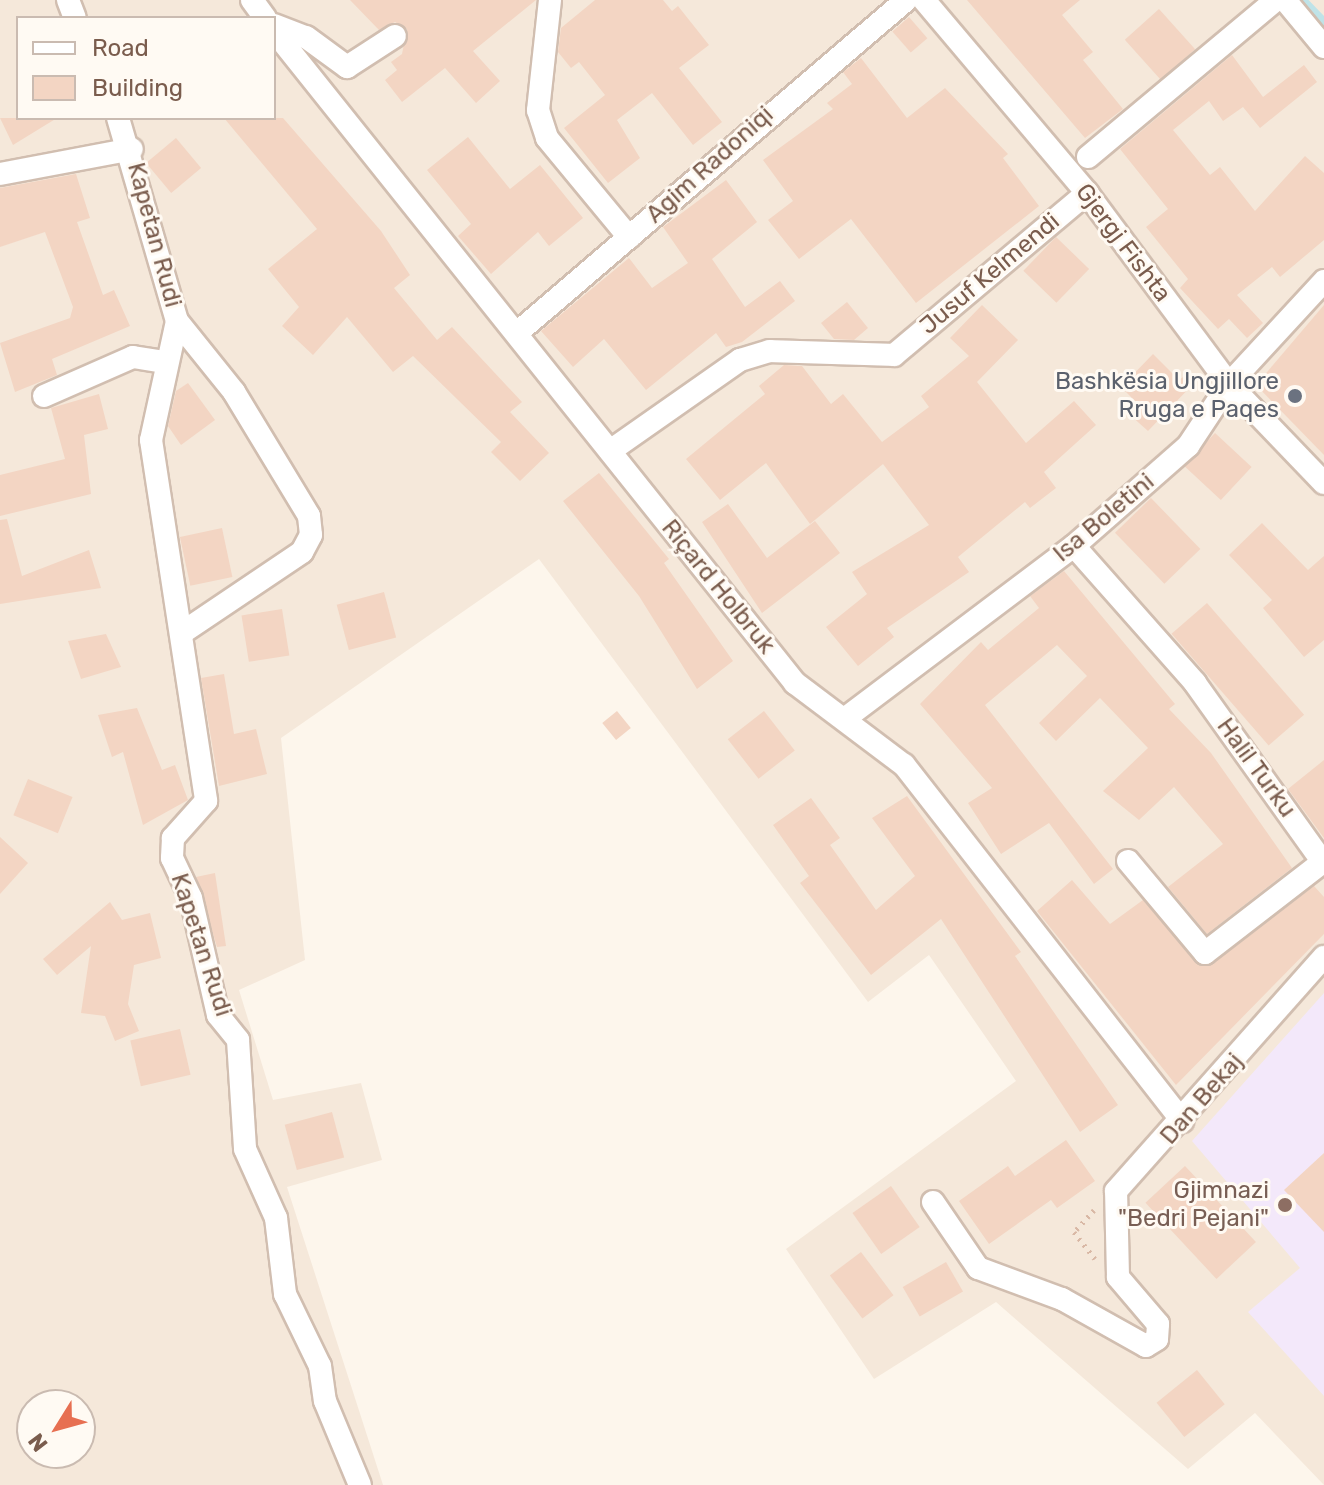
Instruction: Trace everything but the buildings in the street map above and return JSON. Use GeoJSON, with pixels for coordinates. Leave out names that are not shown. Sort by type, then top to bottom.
{"type":"FeatureCollection","features":[{"type":"Feature","properties":{"kind":"street"},"geometry":{"type":"LineString","coordinates":[[550,0],[538,110],[547,138],[629,237]]}},
{"type":"Feature","properties":{"kind":"street","name":"Agim Radoniqi"},"geometry":{"type":"LineString","coordinates":[[517,333],[906,0]]}},
{"type":"Feature","properties":{"kind":"street","name":"Gjergj Fishta"},"geometry":{"type":"LineString","coordinates":[[924,0],[1087,193],[1229,384],[1324,483]]}},
{"type":"Feature","properties":{"kind":"street"},"geometry":{"type":"LineString","coordinates":[[1088,157],[1276,0]]}},
{"type":"Feature","properties":{"kind":"street"},"geometry":{"type":"LineString","coordinates":[[1285,0],[1324,47]]}},
{"type":"Feature","properties":{"kind":"street"},"geometry":{"type":"LineString","coordinates":[[276,29],[306,37],[347,67],[395,36]]}},
{"type":"Feature","properties":{"kind":"street","name":"Riçard Holbruk"},"geometry":{"type":"LineString","coordinates":[[276,31],[795,683],[847,717],[904,765],[1182,1121]]}},
{"type":"Feature","properties":{"kind":"street","name":"Kapetan Rudi"},"geometry":{"type":"LineString","coordinates":[[119,120],[132,149],[177,321],[234,392],[309,516],[311,535],[302,552],[183,632]]}},
{"type":"Feature","properties":{"kind":"street"},"geometry":{"type":"LineString","coordinates":[[0,174],[132,149]]}},
{"type":"Feature","properties":{"kind":"street","name":"Jusuf Kelmendi"},"geometry":{"type":"LineString","coordinates":[[610,451],[740,360],[770,351],[894,355],[1087,193]]}},
{"type":"Feature","properties":{"kind":"street","name":"Isa Boletini"},"geometry":{"type":"LineString","coordinates":[[847,717],[1074,546],[1188,446],[1229,384],[1324,281]]}},
{"type":"Feature","properties":{"kind":"street","name":"Kapetan Rudi"},"geometry":{"type":"LineString","coordinates":[[177,321],[164,362],[151,440],[183,632],[206,801],[173,838],[172,858],[191,898],[218,1015],[238,1040],[245,1149],[276,1218],[285,1294],[320,1366],[325,1401],[360,1485]]}},
{"type":"Feature","properties":{"kind":"street"},"geometry":{"type":"LineString","coordinates":[[44,396],[133,357],[164,362]]}},
{"type":"Feature","properties":{"kind":"street","name":"Halil Turku"},"geometry":{"type":"LineString","coordinates":[[1074,546],[1195,683],[1324,862],[1205,953],[1128,861]]}},
{"type":"Feature","properties":{"kind":"street","name":"Dan Bekaj"},"geometry":{"type":"LineString","coordinates":[[933,1202],[978,1268],[1062,1299],[1146,1346],[1157,1339],[1158,1324],[1118,1277],[1116,1191],[1182,1121],[1324,957]]}},
{"type":"Feature","properties":{"kind":"shaded area"},"geometry":{"type":"Polygon","coordinates":[[[0,0],[1324,0],[1324,1485],[1255,1413],[1188,1469],[996,1302],[874,1379],[786,1249],[1016,1081],[929,955],[868,1002],[539,559],[281,738],[305,960],[239,990],[273,1100],[361,1083],[382,1160],[287,1187],[383,1485],[0,1485],[0,0]]]}},
{"type":"Feature","properties":{"kind":"shaded area","name":"Gjimnazi \"Bedri Pejani\""},"geometry":{"type":"Polygon","coordinates":[[[1324,993],[1324,1396],[1248,1312],[1300,1268],[1192,1141],[1324,993]]]}},
{"type":"Feature","properties":{"kind":"waterway"},"geometry":{"type":"LineString","coordinates":[[1303,0],[1324,22]]}},
{"type":"Feature","properties":{"kind":"place","name":"Bashkësia Ungjillore Rruga e Paqes"},"geometry":{"type":"Point","coordinates":[1295,396]}},
{"type":"Feature","properties":{"kind":"place","name":"Gjimnazi \"Bedri Pejani\""},"geometry":{"type":"Point","coordinates":[1285,1205]}}]}
